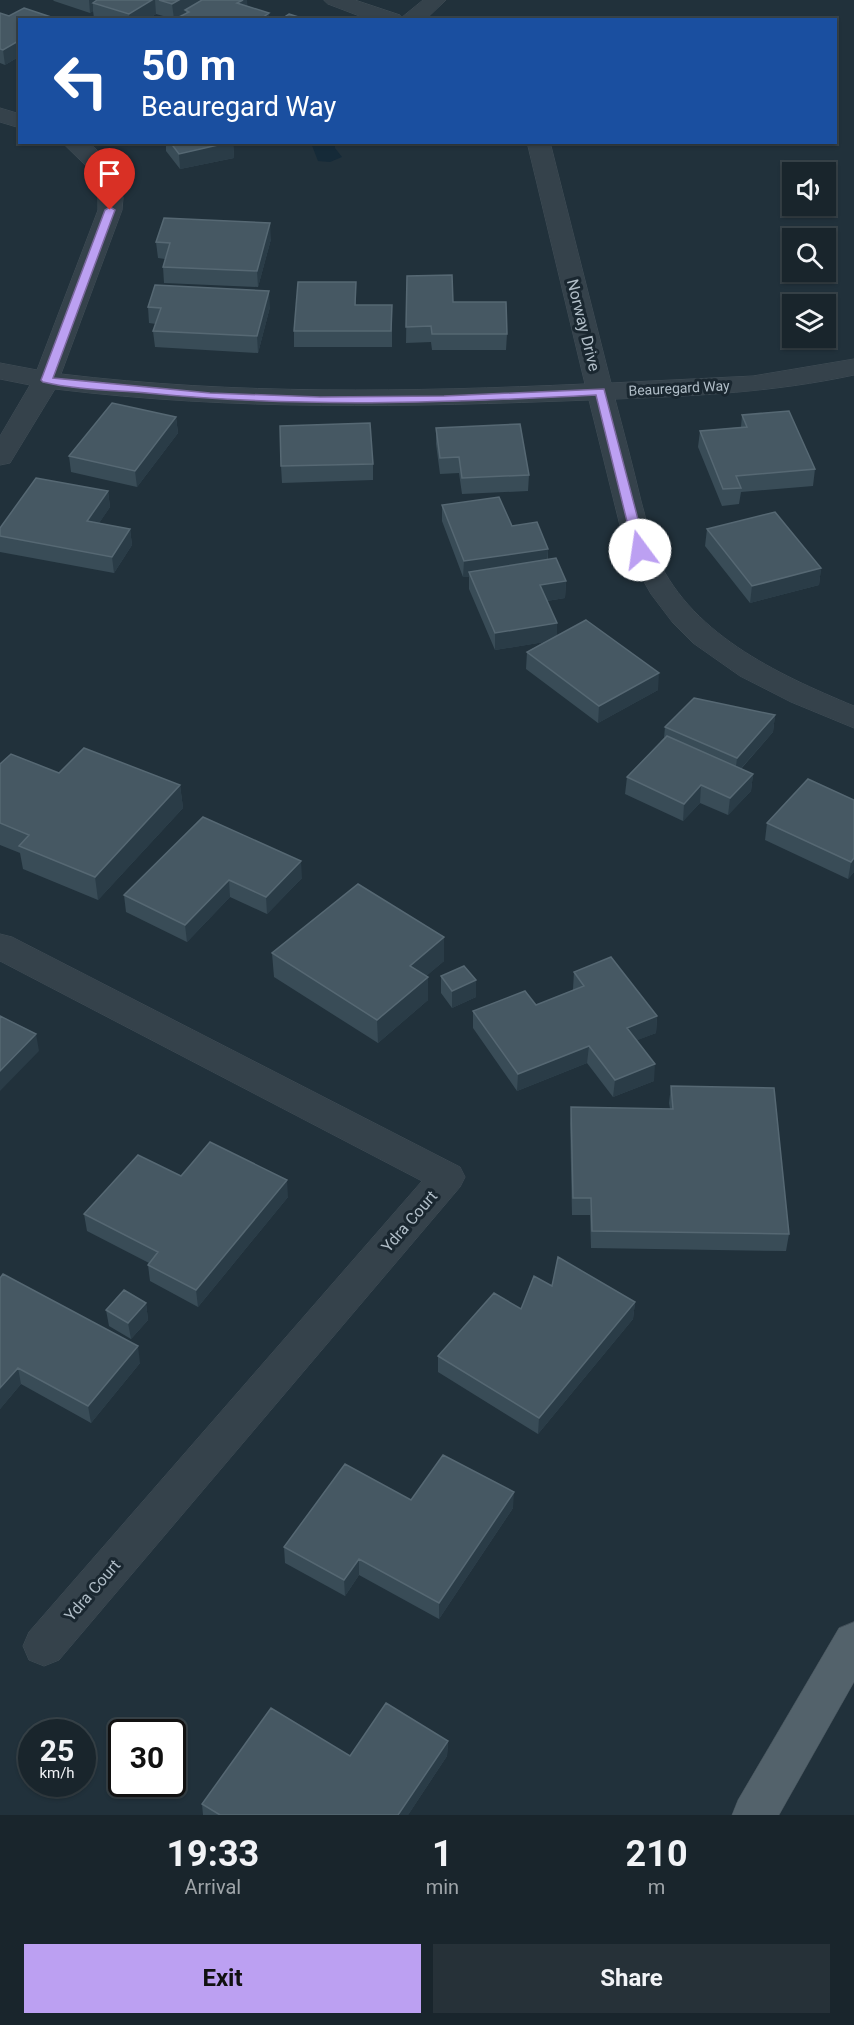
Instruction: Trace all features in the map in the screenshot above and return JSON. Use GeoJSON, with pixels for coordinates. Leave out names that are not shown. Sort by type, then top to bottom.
{"type":"FeatureCollection","features":[{"type":"Feature","properties":{"kind":"main road"},"geometry":{"type":"LineString","coordinates":[[754,1815],[854,1642]]}},
{"type":"Feature","properties":{"kind":"street"},"geometry":{"type":"LineString","coordinates":[[335,0],[386,18]]}},
{"type":"Feature","properties":{"kind":"street"},"geometry":{"type":"LineString","coordinates":[[413,18],[435,0]]}},
{"type":"Feature","properties":{"kind":"street"},"geometry":{"type":"LineString","coordinates":[[0,115],[18,120]]}},
{"type":"Feature","properties":{"kind":"street"},"geometry":{"type":"LineString","coordinates":[[0,457],[34,404],[46,380],[110,210],[112,197],[105,172],[96,160],[76,144]]}},
{"type":"Feature","properties":{"kind":"street","name":"Norway Drive"},"geometry":{"type":"LineString","coordinates":[[538,144],[640,550],[665,594],[682,615],[729,656],[789,690],[854,718]]}},
{"type":"Feature","properties":{"kind":"street","name":"Beauregard Way"},"geometry":{"type":"LineString","coordinates":[[0,371],[46,380],[210,396],[320,400],[444,399],[738,385],[800,378],[854,367]]}},
{"type":"Feature","properties":{"kind":"street","name":"Ydra Court"},"geometry":{"type":"LineString","coordinates":[[0,946],[447,1177],[44,1646]]}},
{"type":"Feature","properties":{"kind":"water"},"geometry":{"type":"Polygon","coordinates":[[[311,144],[335,144],[335,148],[342,157],[330,162],[318,161],[311,144]]]}},
{"type":"Feature","properties":{"kind":"building"},"geometry":{"type":"Polygon","coordinates":[[[97,0],[152,0],[129,14],[93,3],[97,0]]]}},
{"type":"Feature","properties":{"kind":"building"},"geometry":{"type":"Polygon","coordinates":[[[159,0],[179,0],[172,4],[159,0]]]}},
{"type":"Feature","properties":{"kind":"building"},"geometry":{"type":"Polygon","coordinates":[[[202,0],[243,0],[237,3],[269,13],[262,18],[179,17],[189,12],[185,10],[202,0]]]}},
{"type":"Feature","properties":{"kind":"building"},"geometry":{"type":"Polygon","coordinates":[[[24,8],[54,18],[18,18],[18,41],[3,50],[0,49],[0,13],[9,16],[24,8]]]}},
{"type":"Feature","properties":{"kind":"building"},"geometry":{"type":"Polygon","coordinates":[[[289,14],[302,18],[283,18],[289,14]]]}},
{"type":"Feature","properties":{"kind":"building"},"geometry":{"type":"Polygon","coordinates":[[[172,144],[222,144],[179,154],[172,144]]]}},
{"type":"Feature","properties":{"kind":"building"},"geometry":{"type":"Polygon","coordinates":[[[164,218],[270,223],[257,271],[163,267],[170,243],[156,242],[164,218]]]}},
{"type":"Feature","properties":{"kind":"building"},"geometry":{"type":"Polygon","coordinates":[[[452,275],[453,302],[506,302],[507,334],[432,334],[431,326],[406,327],[407,276],[452,275]]]}},
{"type":"Feature","properties":{"kind":"building"},"geometry":{"type":"Polygon","coordinates":[[[298,282],[356,282],[355,305],[392,305],[391,331],[294,331],[298,282]]]}},
{"type":"Feature","properties":{"kind":"building"},"geometry":{"type":"Polygon","coordinates":[[[155,285],[269,291],[257,336],[153,331],[161,308],[148,307],[155,285]]]}},
{"type":"Feature","properties":{"kind":"building"},"geometry":{"type":"Polygon","coordinates":[[[112,403],[176,417],[135,471],[69,456],[112,403]]]}},
{"type":"Feature","properties":{"kind":"building"},"geometry":{"type":"Polygon","coordinates":[[[789,411],[815,469],[736,476],[741,488],[723,489],[700,431],[747,427],[742,415],[789,411]]]}},
{"type":"Feature","properties":{"kind":"building"},"geometry":{"type":"Polygon","coordinates":[[[370,423],[373,464],[281,466],[280,426],[370,423]]]}},
{"type":"Feature","properties":{"kind":"building"},"geometry":{"type":"Polygon","coordinates":[[[520,424],[529,475],[462,478],[459,457],[440,458],[436,428],[520,424]]]}},
{"type":"Feature","properties":{"kind":"building"},"geometry":{"type":"Polygon","coordinates":[[[36,478],[108,491],[87,521],[130,529],[112,557],[0,536],[0,528],[36,478]]]}},
{"type":"Feature","properties":{"kind":"building"},"geometry":{"type":"Polygon","coordinates":[[[499,497],[512,526],[537,522],[548,549],[464,561],[442,505],[499,497]]]}},
{"type":"Feature","properties":{"kind":"building"},"geometry":{"type":"Polygon","coordinates":[[[775,512],[821,568],[752,586],[707,529],[775,512]]]}},
{"type":"Feature","properties":{"kind":"building"},"geometry":{"type":"Polygon","coordinates":[[[556,558],[566,581],[540,585],[557,623],[495,633],[469,572],[556,558]]]}},
{"type":"Feature","properties":{"kind":"building"},"geometry":{"type":"Polygon","coordinates":[[[586,620],[659,673],[599,706],[527,652],[586,620]]]}},
{"type":"Feature","properties":{"kind":"building"},"geometry":{"type":"Polygon","coordinates":[[[694,698],[775,715],[737,758],[665,727],[694,698]]]}},
{"type":"Feature","properties":{"kind":"building"},"geometry":{"type":"Polygon","coordinates":[[[667,736],[753,774],[730,798],[701,785],[684,804],[627,777],[667,736]]]}},
{"type":"Feature","properties":{"kind":"building"},"geometry":{"type":"Polygon","coordinates":[[[84,748],[180,785],[95,877],[19,846],[29,835],[0,823],[0,764],[11,754],[59,773],[84,748]]]}},
{"type":"Feature","properties":{"kind":"building"},"geometry":{"type":"Polygon","coordinates":[[[808,779],[854,800],[854,858],[851,862],[767,823],[808,779]]]}},
{"type":"Feature","properties":{"kind":"building"},"geometry":{"type":"Polygon","coordinates":[[[203,817],[301,861],[266,897],[229,880],[185,925],[124,895],[203,817]]]}},
{"type":"Feature","properties":{"kind":"building"},"geometry":{"type":"Polygon","coordinates":[[[358,884],[444,937],[410,966],[428,977],[377,1020],[272,953],[358,884]]]}},
{"type":"Feature","properties":{"kind":"building"},"geometry":{"type":"Polygon","coordinates":[[[611,957],[657,1016],[627,1028],[655,1064],[615,1080],[589,1046],[518,1074],[473,1011],[525,991],[536,1005],[584,986],[574,972],[611,957]]]}},
{"type":"Feature","properties":{"kind":"building"},"geometry":{"type":"Polygon","coordinates":[[[464,966],[476,980],[452,991],[441,976],[464,966]]]}},
{"type":"Feature","properties":{"kind":"building"},"geometry":{"type":"Polygon","coordinates":[[[0,1016],[36,1034],[0,1071],[0,1016]]]}},
{"type":"Feature","properties":{"kind":"building"},"geometry":{"type":"Polygon","coordinates":[[[671,1086],[774,1088],[789,1234],[592,1231],[591,1198],[573,1198],[571,1107],[673,1109],[671,1086]]]}},
{"type":"Feature","properties":{"kind":"building"},"geometry":{"type":"Polygon","coordinates":[[[210,1142],[287,1180],[196,1290],[148,1265],[158,1252],[84,1214],[138,1155],[181,1176],[210,1142]]]}},
{"type":"Feature","properties":{"kind":"building"},"geometry":{"type":"Polygon","coordinates":[[[558,1257],[635,1302],[539,1418],[438,1356],[494,1293],[521,1309],[534,1276],[552,1286],[558,1257]]]}},
{"type":"Feature","properties":{"kind":"building"},"geometry":{"type":"Polygon","coordinates":[[[3,1274],[138,1346],[88,1406],[18,1368],[0,1388],[0,1278],[3,1274]]]}},
{"type":"Feature","properties":{"kind":"building"},"geometry":{"type":"Polygon","coordinates":[[[124,1290],[146,1303],[128,1323],[106,1310],[124,1290]]]}},
{"type":"Feature","properties":{"kind":"building"},"geometry":{"type":"Polygon","coordinates":[[[443,1455],[514,1492],[439,1603],[359,1559],[344,1580],[284,1547],[345,1464],[411,1500],[443,1455]]]}},
{"type":"Feature","properties":{"kind":"building"},"geometry":{"type":"Polygon","coordinates":[[[386,1703],[448,1741],[398,1815],[220,1815],[202,1804],[271,1708],[350,1756],[386,1703]]]}},
{"type":"Feature","properties":{"kind":"route"},"geometry":{"type":"LineString","coordinates":[[110,210],[46,380],[210,396],[320,400],[444,399],[600,392],[640,550]]}}]}
